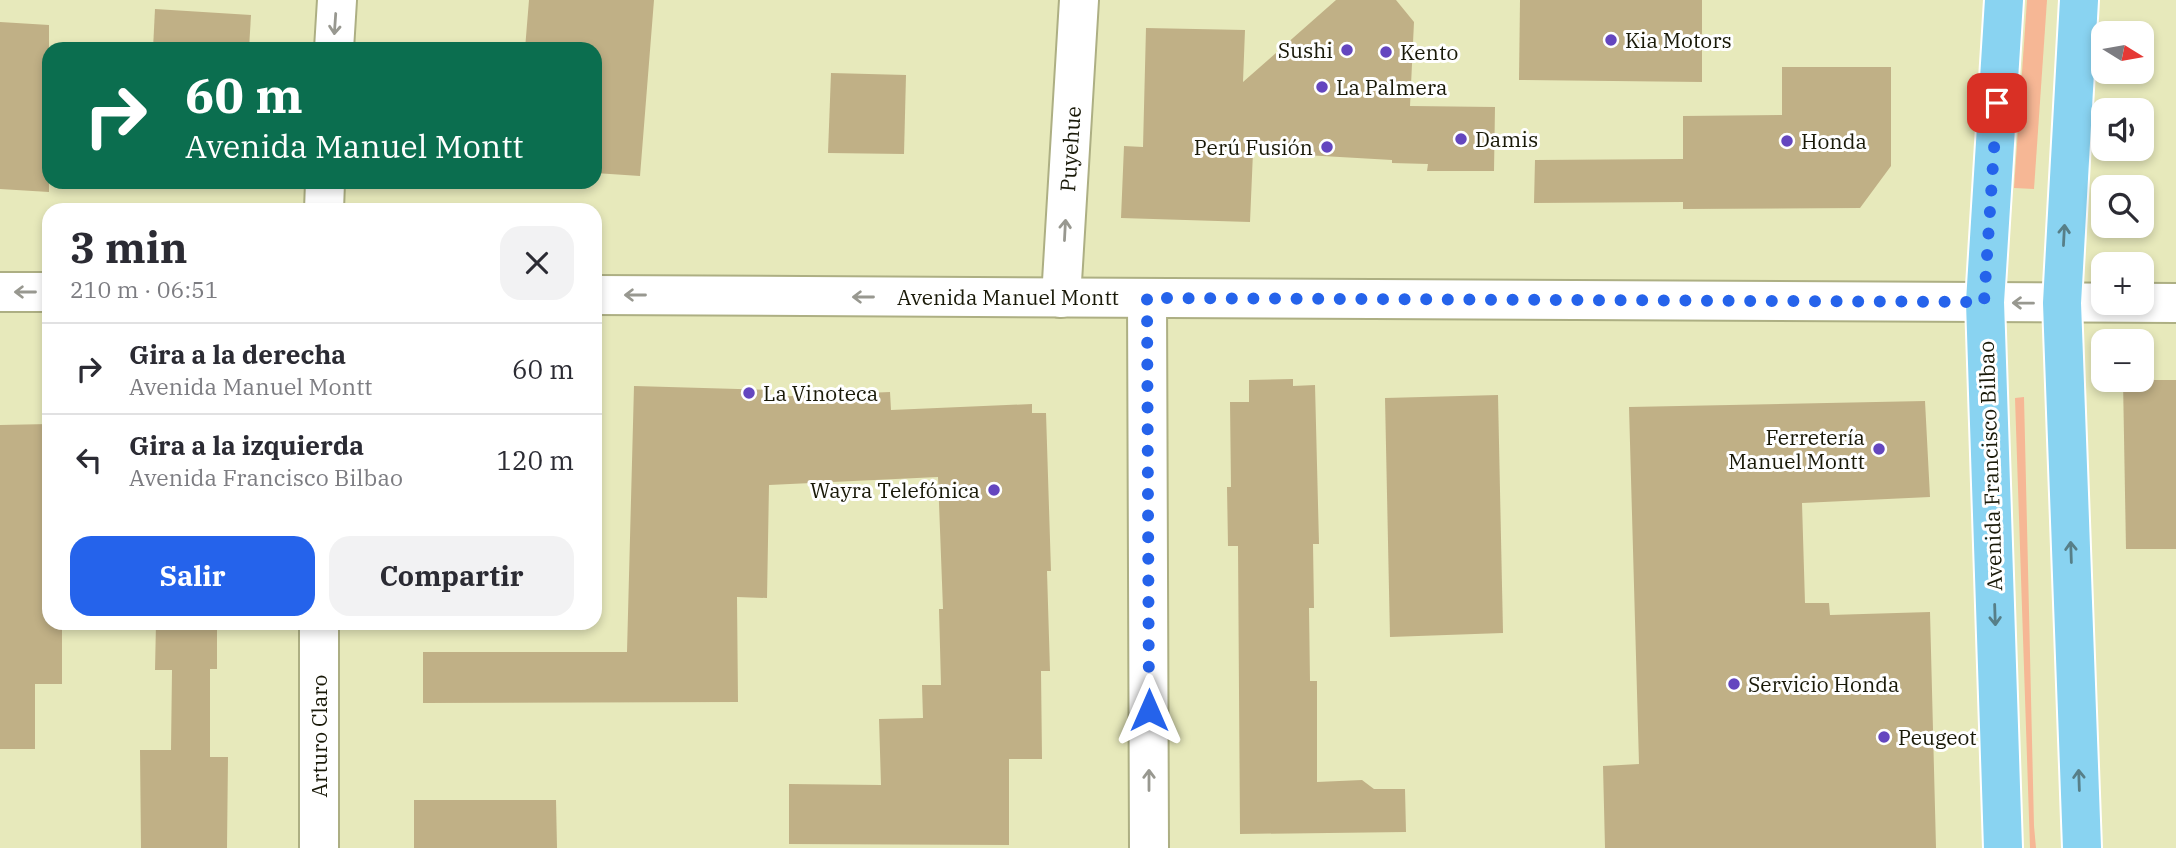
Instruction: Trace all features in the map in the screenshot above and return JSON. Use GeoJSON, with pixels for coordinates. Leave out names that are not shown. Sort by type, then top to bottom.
{"type":"FeatureCollection","features":[{"type":"Feature","properties":{"kind":"main road"},"geometry":{"type":"LineString","coordinates":[[334,42],[337,0]]}},
{"type":"Feature","properties":{"kind":"main road","name":"Puyehue"},"geometry":{"type":"LineString","coordinates":[[1061,298],[1079,0]]}},
{"type":"Feature","properties":{"kind":"main road","name":"Avenida Francisco Bilbao"},"geometry":{"type":"LineString","coordinates":[[2003,848],[1984,302],[2004,0]]}},
{"type":"Feature","properties":{"kind":"main road"},"geometry":{"type":"LineString","coordinates":[[2079,0],[2062,303],[2082,848]]}},
{"type":"Feature","properties":{"kind":"main road"},"geometry":{"type":"LineString","coordinates":[[0,292],[42,292]]}},
{"type":"Feature","properties":{"kind":"main road","name":"Avenida Manuel Montt"},"geometry":{"type":"LineString","coordinates":[[602,295],[2176,303]]}},
{"type":"Feature","properties":{"kind":"main road"},"geometry":{"type":"LineString","coordinates":[[1147,298],[1149,848]]}},
{"type":"Feature","properties":{"kind":"main road","name":"Arturo Claro"},"geometry":{"type":"LineString","coordinates":[[319,630],[319,848]]}},
{"type":"Feature","properties":{"kind":"shaded area"},"geometry":{"type":"Polygon","coordinates":[[[2027,0],[2047,0],[2034,189],[2014,188],[2027,0]]]}},
{"type":"Feature","properties":{"kind":"shaded area"},"geometry":{"type":"Polygon","coordinates":[[[2024,397],[2036,848],[2030,848],[2015,398],[2024,397]]]}},
{"type":"Feature","properties":{"kind":"building"},"geometry":{"type":"Polygon","coordinates":[[[529,0],[654,0],[640,176],[602,173],[602,42],[526,42],[529,0]]]}},
{"type":"Feature","properties":{"kind":"building"},"geometry":{"type":"Polygon","coordinates":[[[1336,0],[1396,0],[1414,22],[1410,106],[1495,107],[1494,171],[1427,171],[1428,164],[1392,163],[1392,160],[1253,152],[1250,222],[1121,218],[1124,146],[1143,147],[1146,28],[1245,30],[1243,82],[1336,0]]]}},
{"type":"Feature","properties":{"kind":"building","name":"Kia Motors"},"geometry":{"type":"Polygon","coordinates":[[[1520,0],[1702,0],[1702,82],[1519,80],[1520,0]]]}},
{"type":"Feature","properties":{"kind":"building"},"geometry":{"type":"Polygon","coordinates":[[[155,9],[251,15],[249,42],[153,42],[155,9]]]}},
{"type":"Feature","properties":{"kind":"building"},"geometry":{"type":"Polygon","coordinates":[[[0,22],[49,25],[49,42],[42,42],[42,189],[49,189],[49,192],[0,189],[0,22]]]}},
{"type":"Feature","properties":{"kind":"building","name":"Honda"},"geometry":{"type":"Polygon","coordinates":[[[1782,67],[1891,67],[1891,166],[1860,208],[1683,209],[1683,202],[1534,203],[1535,160],[1683,159],[1683,116],[1782,115],[1782,67]]]}},
{"type":"Feature","properties":{"kind":"building"},"geometry":{"type":"Polygon","coordinates":[[[831,73],[906,75],[904,154],[828,153],[831,73]]]}},
{"type":"Feature","properties":{"kind":"building"},"geometry":{"type":"Polygon","coordinates":[[[1293,379],[1293,386],[1315,385],[1319,544],[1313,544],[1314,608],[1309,608],[1310,681],[1317,681],[1317,782],[1362,780],[1374,789],[1405,789],[1406,832],[1240,834],[1238,546],[1228,546],[1227,487],[1231,487],[1230,402],[1249,402],[1249,380],[1293,379]]]}},
{"type":"Feature","properties":{"kind":"building"},"geometry":{"type":"Polygon","coordinates":[[[2154,380],[2176,380],[2176,549],[2126,549],[2123,392],[2154,392],[2154,380]]]}},
{"type":"Feature","properties":{"kind":"building"},"geometry":{"type":"Polygon","coordinates":[[[634,386],[771,390],[771,397],[890,392],[891,410],[1032,404],[1032,413],[1046,413],[1051,571],[1047,571],[1050,671],[1041,671],[1042,759],[1009,759],[1009,845],[789,844],[789,784],[881,785],[879,719],[923,718],[922,685],[941,685],[939,609],[943,609],[938,477],[769,485],[767,598],[737,597],[738,702],[423,703],[423,652],[627,652],[634,386]]]}},
{"type":"Feature","properties":{"kind":"building"},"geometry":{"type":"Polygon","coordinates":[[[1498,395],[1503,633],[1390,637],[1385,398],[1498,395]]]}},
{"type":"Feature","properties":{"kind":"building","name":"Servicio Honda"},"geometry":{"type":"Polygon","coordinates":[[[1925,401],[1930,497],[1802,503],[1805,603],[1829,603],[1830,615],[1930,612],[1936,848],[1605,848],[1603,766],[1639,764],[1629,407],[1925,401]]]}},
{"type":"Feature","properties":{"kind":"building"},"geometry":{"type":"Polygon","coordinates":[[[42,424],[42,630],[62,630],[62,684],[35,684],[35,749],[0,749],[0,425],[42,424]]]}},
{"type":"Feature","properties":{"kind":"building"},"geometry":{"type":"Polygon","coordinates":[[[156,630],[217,630],[217,669],[210,669],[210,757],[228,757],[227,848],[141,848],[140,750],[171,750],[172,670],[155,670],[156,630]]]}},
{"type":"Feature","properties":{"kind":"building"},"geometry":{"type":"Polygon","coordinates":[[[414,800],[556,800],[557,848],[414,848],[414,800]]]}},
{"type":"Feature","properties":{"kind":"place","name":"Kia Motors"},"geometry":{"type":"Point","coordinates":[1611,40]}},
{"type":"Feature","properties":{"kind":"place","name":"Sushi"},"geometry":{"type":"Point","coordinates":[1347,50]}},
{"type":"Feature","properties":{"kind":"place","name":"Kento"},"geometry":{"type":"Point","coordinates":[1386,52]}},
{"type":"Feature","properties":{"kind":"place","name":"La Palmera"},"geometry":{"type":"Point","coordinates":[1322,87]}},
{"type":"Feature","properties":{"kind":"place","name":"Damis"},"geometry":{"type":"Point","coordinates":[1461,139]}},
{"type":"Feature","properties":{"kind":"place","name":"Honda"},"geometry":{"type":"Point","coordinates":[1787,141]}},
{"type":"Feature","properties":{"kind":"place","name":"Perú Fusión"},"geometry":{"type":"Point","coordinates":[1327,147]}},
{"type":"Feature","properties":{"kind":"place","name":"La Vinoteca"},"geometry":{"type":"Point","coordinates":[749,393]}},
{"type":"Feature","properties":{"kind":"place","name":"Ferretería Manuel Montt"},"geometry":{"type":"Point","coordinates":[1879,449]}},
{"type":"Feature","properties":{"kind":"place","name":"Wayra Telefónica"},"geometry":{"type":"Point","coordinates":[994,490]}},
{"type":"Feature","properties":{"kind":"place","name":"Servicio Honda"},"geometry":{"type":"Point","coordinates":[1734,684]}},
{"type":"Feature","properties":{"kind":"place","name":"Peugeot"},"geometry":{"type":"Point","coordinates":[1884,737]}},
{"type":"Feature","properties":{"kind":"route"},"geometry":{"type":"LineString","coordinates":[[1149,710],[1147,298],[1984,302],[1997,103]]}}]}
